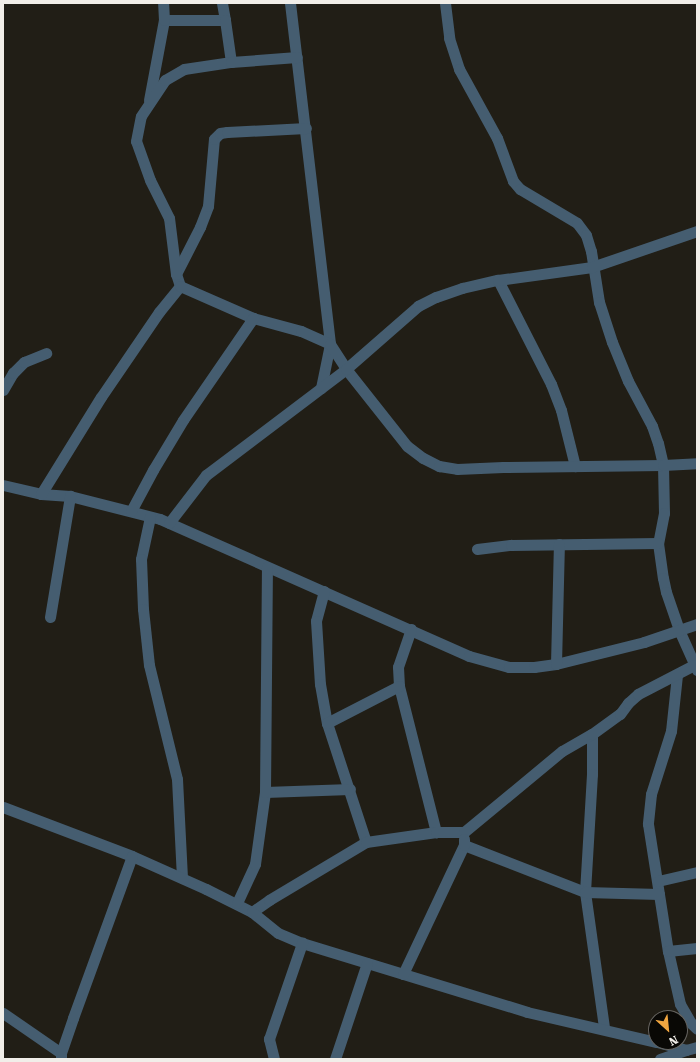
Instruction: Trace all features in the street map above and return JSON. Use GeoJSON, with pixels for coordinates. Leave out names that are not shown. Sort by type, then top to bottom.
{"type":"FeatureCollection","features":[{"type":"Feature","properties":{"kind":"street"},"geometry":{"type":"LineString","coordinates":[[148,105],[164,20],[163,3]]}},
{"type":"Feature","properties":{"kind":"street"},"geometry":{"type":"LineString","coordinates":[[222,3],[231,62]]}},
{"type":"Feature","properties":{"kind":"street"},"geometry":{"type":"LineString","coordinates":[[290,3],[306,128],[330,344],[321,388]]}},
{"type":"Feature","properties":{"kind":"street"},"geometry":{"type":"LineString","coordinates":[[252,912],[268,900],[366,842],[436,832],[464,832],[562,751],[592,734],[620,714],[628,703],[638,694],[677,675],[696,668],[679,630],[666,592],[658,543],[664,512],[663,465],[652,426],[628,381],[612,342],[599,302],[592,266],[591,251],[586,235],[576,223],[520,189],[513,181],[497,138],[459,69],[449,38],[445,3]]}},
{"type":"Feature","properties":{"kind":"street"},"geometry":{"type":"LineString","coordinates":[[164,20],[225,20]]}},
{"type":"Feature","properties":{"kind":"street"},"geometry":{"type":"LineString","coordinates":[[297,57],[231,62],[184,69],[165,80],[141,116],[136,141],[150,180],[170,218],[176,274],[180,286],[253,318],[301,331],[330,344],[346,369],[407,446],[423,458],[439,466],[457,469],[697,463]]}},
{"type":"Feature","properties":{"kind":"street"},"geometry":{"type":"LineString","coordinates":[[176,274],[200,227],[208,206],[214,138],[220,133],[227,132],[306,128]]}},
{"type":"Feature","properties":{"kind":"street"},"geometry":{"type":"LineString","coordinates":[[169,523],[206,475],[346,369],[418,306],[436,297],[462,288],[498,280],[592,266],[697,231]]}},
{"type":"Feature","properties":{"kind":"street"},"geometry":{"type":"LineString","coordinates":[[498,280],[552,384],[561,410],[575,466]]}},
{"type":"Feature","properties":{"kind":"street"},"geometry":{"type":"LineString","coordinates":[[41,494],[101,396],[159,312],[180,286]]}},
{"type":"Feature","properties":{"kind":"street"},"geometry":{"type":"LineString","coordinates":[[131,511],[152,470],[183,420],[253,318]]}},
{"type":"Feature","properties":{"kind":"street"},"geometry":{"type":"LineString","coordinates":[[3,390],[13,373],[24,362],[46,353]]}},
{"type":"Feature","properties":{"kind":"street"},"geometry":{"type":"LineString","coordinates":[[3,485],[41,494],[70,496],[150,516],[411,629],[469,656],[509,667],[534,667],[556,664],[644,642],[697,624]]}},
{"type":"Feature","properties":{"kind":"street"},"geometry":{"type":"LineString","coordinates":[[50,617],[70,496]]}},
{"type":"Feature","properties":{"kind":"street"},"geometry":{"type":"LineString","coordinates":[[150,516],[140,559],[143,609],[149,666],[177,779],[182,878]]}},
{"type":"Feature","properties":{"kind":"street"},"geometry":{"type":"LineString","coordinates":[[477,549],[559,544],[658,543]]}},
{"type":"Feature","properties":{"kind":"street"},"geometry":{"type":"LineString","coordinates":[[556,664],[559,544]]}},
{"type":"Feature","properties":{"kind":"street"},"geometry":{"type":"LineString","coordinates":[[237,903],[255,864],[266,792],[267,567]]}},
{"type":"Feature","properties":{"kind":"street"},"geometry":{"type":"LineString","coordinates":[[324,591],[316,621],[316,646],[320,684],[327,723],[350,789],[366,842]]}},
{"type":"Feature","properties":{"kind":"street"},"geometry":{"type":"LineString","coordinates":[[411,629],[398,667],[399,686],[436,832]]}},
{"type":"Feature","properties":{"kind":"street"},"geometry":{"type":"LineString","coordinates":[[677,675],[671,731],[651,794],[648,810],[648,824],[668,951],[680,1004],[697,1028]]}},
{"type":"Feature","properties":{"kind":"street"},"geometry":{"type":"LineString","coordinates":[[327,723],[399,686]]}},
{"type":"Feature","properties":{"kind":"street"},"geometry":{"type":"LineString","coordinates":[[592,734],[592,774],[585,892],[604,1028]]}},
{"type":"Feature","properties":{"kind":"street"},"geometry":{"type":"LineString","coordinates":[[266,792],[350,789]]}},
{"type":"Feature","properties":{"kind":"street"},"geometry":{"type":"LineString","coordinates":[[3,807],[132,856],[237,903],[252,912],[278,933],[302,943],[528,1012],[604,1028],[648,1040]]}},
{"type":"Feature","properties":{"kind":"street"},"geometry":{"type":"LineString","coordinates":[[403,974],[464,845],[464,832]]}},
{"type":"Feature","properties":{"kind":"street"},"geometry":{"type":"LineString","coordinates":[[464,845],[585,892],[659,894]]}},
{"type":"Feature","properties":{"kind":"street"},"geometry":{"type":"LineString","coordinates":[[3,1013],[61,1056],[132,856]]}},
{"type":"Feature","properties":{"kind":"street"},"geometry":{"type":"LineString","coordinates":[[658,881],[697,872]]}},
{"type":"Feature","properties":{"kind":"street"},"geometry":{"type":"LineString","coordinates":[[274,1059],[269,1039],[302,943]]}},
{"type":"Feature","properties":{"kind":"street"},"geometry":{"type":"LineString","coordinates":[[668,951],[697,948]]}},
{"type":"Feature","properties":{"kind":"street"},"geometry":{"type":"LineString","coordinates":[[335,1059],[367,963]]}},
{"type":"Feature","properties":{"kind":"street"},"geometry":{"type":"LineString","coordinates":[[660,1059],[686,1050]]}}]}
